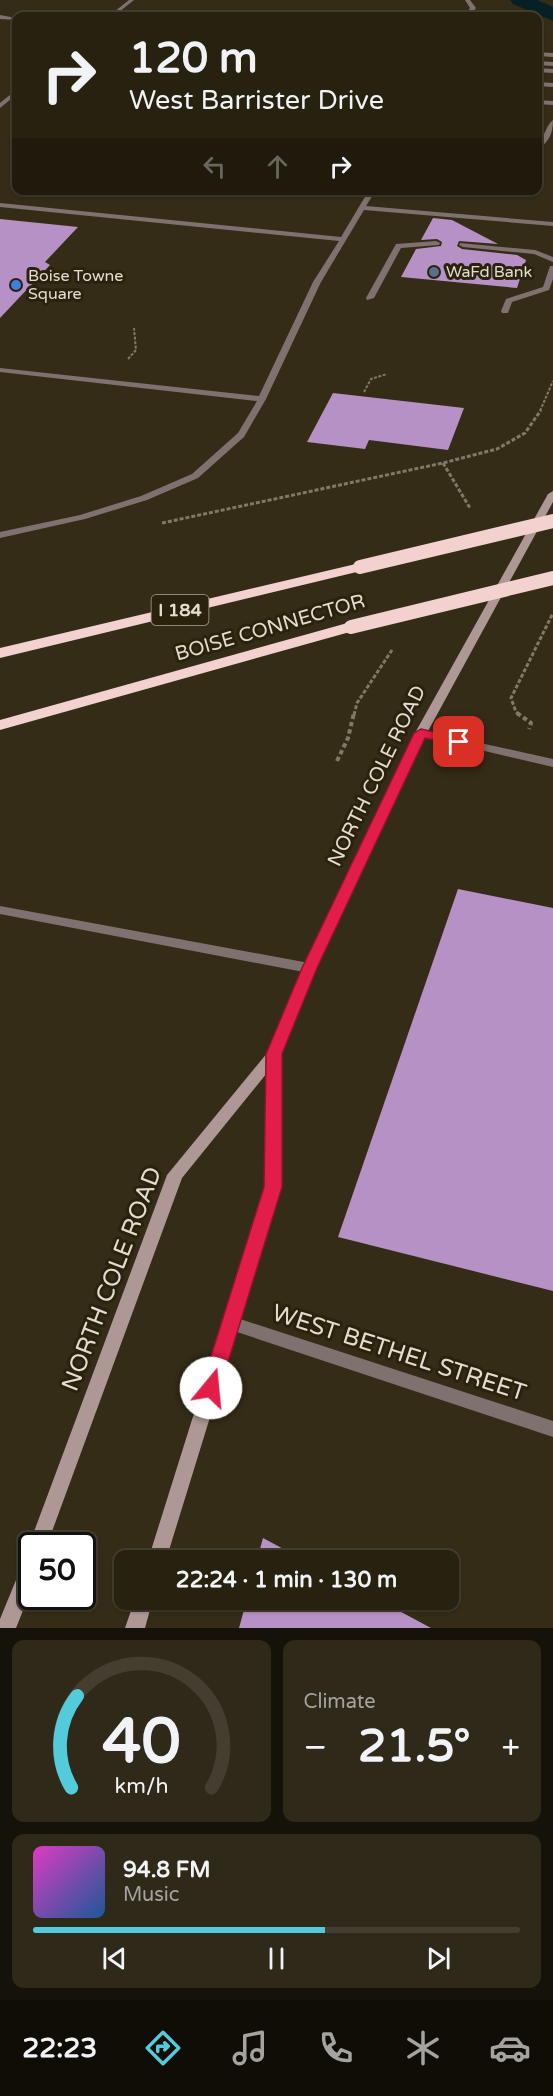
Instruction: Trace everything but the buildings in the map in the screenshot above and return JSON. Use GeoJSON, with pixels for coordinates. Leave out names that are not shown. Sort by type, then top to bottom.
{"type":"FeatureCollection","features":[{"type":"Feature","properties":{"kind":"highway","name":"BOISE CONNECTOR"},"geometry":{"type":"LineString","coordinates":[[0,653],[553,521]]}},
{"type":"Feature","properties":{"kind":"highway","name":"BOISE CONNECTOR"},"geometry":{"type":"LineString","coordinates":[[0,725],[351,627],[553,578]]}},
{"type":"Feature","properties":{"kind":"main road","name":"NORTH COLE ROAD"},"geometry":{"type":"LineString","coordinates":[[44,1532],[175,1175],[274,1054],[309,968],[421,733],[553,494]]}},
{"type":"Feature","properties":{"kind":"main road","name":"NORTH COLE ROAD"},"geometry":{"type":"LineString","coordinates":[[160,1550],[273,1187],[274,1054]]}},
{"type":"Feature","properties":{"kind":"main road"},"geometry":{"type":"LineString","coordinates":[[6,1628],[18,1598]]}},
{"type":"Feature","properties":{"kind":"main road"},"geometry":{"type":"LineString","coordinates":[[135,1628],[141,1610]]}},
{"type":"Feature","properties":{"kind":"street"},"geometry":{"type":"LineString","coordinates":[[116,12],[132,0]]}},
{"type":"Feature","properties":{"kind":"street"},"geometry":{"type":"LineString","coordinates":[[0,106],[12,96]]}},
{"type":"Feature","properties":{"kind":"street"},"geometry":{"type":"LineString","coordinates":[[542,143],[553,122]]}},
{"type":"Feature","properties":{"kind":"street"},"geometry":{"type":"LineString","coordinates":[[0,535],[82,517],[144,498],[195,476],[242,435],[262,399],[317,282],[341,239],[370,195]]}},
{"type":"Feature","properties":{"kind":"street"},"geometry":{"type":"LineString","coordinates":[[0,205],[341,239]]}},
{"type":"Feature","properties":{"kind":"street"},"geometry":{"type":"LineString","coordinates":[[363,208],[553,224]]}},
{"type":"Feature","properties":{"kind":"street"},"geometry":{"type":"LineString","coordinates":[[370,298],[399,246],[436,243]]}},
{"type":"Feature","properties":{"kind":"street"},"geometry":{"type":"LineString","coordinates":[[463,245],[535,252],[553,260]]}},
{"type":"Feature","properties":{"kind":"street"},"geometry":{"type":"LineString","coordinates":[[505,311],[509,301],[546,288],[553,268]]}},
{"type":"Feature","properties":{"kind":"street"},"geometry":{"type":"LineString","coordinates":[[0,370],[262,399]]}},
{"type":"Feature","properties":{"kind":"street"},"geometry":{"type":"LineString","coordinates":[[421,733],[553,763]]}},
{"type":"Feature","properties":{"kind":"street"},"geometry":{"type":"LineString","coordinates":[[0,910],[309,968]]}},
{"type":"Feature","properties":{"kind":"street","name":"WEST BETHEL STREET"},"geometry":{"type":"LineString","coordinates":[[231,1323],[553,1429]]}},
{"type":"Feature","properties":{"kind":"path"},"geometry":{"type":"LineString","coordinates":[[134,328],[136,350]]}},
{"type":"Feature","properties":{"kind":"path"},"geometry":{"type":"LineString","coordinates":[[364,392],[371,380],[387,374]]}},
{"type":"Feature","properties":{"kind":"path"},"geometry":{"type":"LineString","coordinates":[[161,523],[443,463],[497,448],[525,433],[540,412],[553,381]]}},
{"type":"Feature","properties":{"kind":"path"},"geometry":{"type":"LineString","coordinates":[[517,755],[531,723],[516,712],[511,698],[553,613]]}},
{"type":"Feature","properties":{"kind":"waterway"},"geometry":{"type":"LineString","coordinates":[[520,0],[553,15]]}},
{"type":"Feature","properties":{"kind":"place","name":"WaFd Bank"},"geometry":{"type":"Point","coordinates":[434,272]}},
{"type":"Feature","properties":{"kind":"place","name":"Boise Towne Square"},"geometry":{"type":"Point","coordinates":[16,285]}},
{"type":"Feature","properties":{"kind":"route"},"geometry":{"type":"LineString","coordinates":[[211,1388],[273,1187],[274,1054],[309,968],[421,733],[459,742]]}}]}
